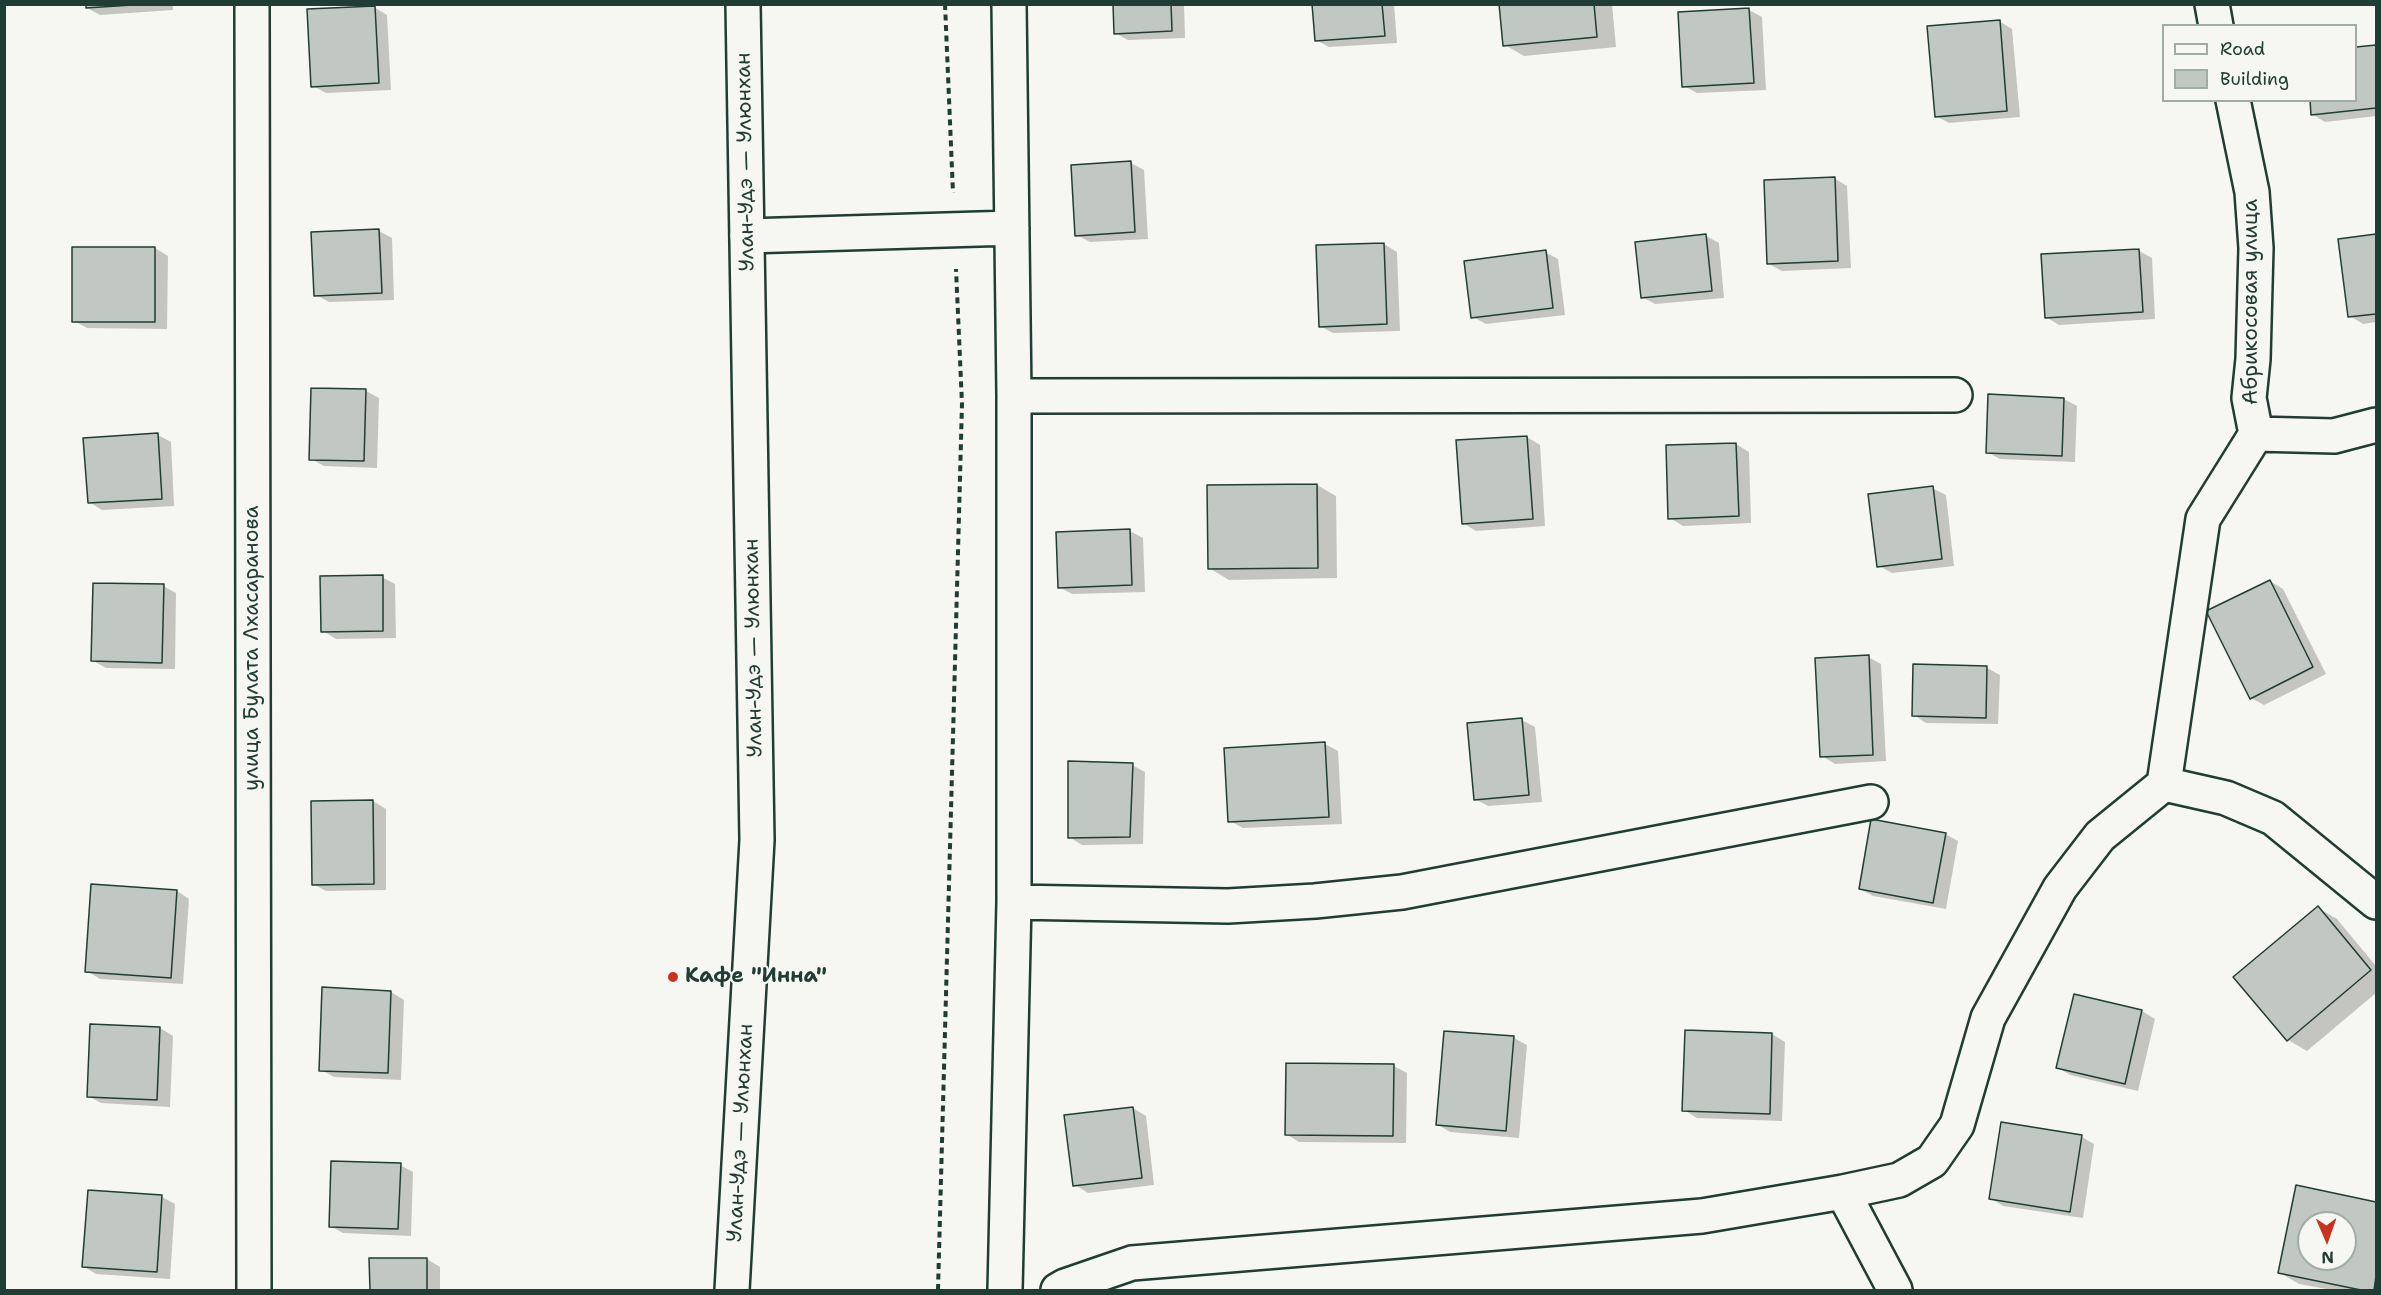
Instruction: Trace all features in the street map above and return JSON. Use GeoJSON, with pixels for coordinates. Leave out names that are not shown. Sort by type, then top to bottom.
{"type":"FeatureCollection","features":[{"type":"Feature","properties":{"kind":"street","name":"улица Булата Лхасаранова"},"geometry":{"type":"LineString","coordinates":[[252,4],[254,1290]]}},
{"type":"Feature","properties":{"kind":"street","name":"Улан-Удэ — Улюнхан"},"geometry":{"type":"LineString","coordinates":[[732,1290],[757,840],[743,4]]}},
{"type":"Feature","properties":{"kind":"street"},"geometry":{"type":"LineString","coordinates":[[1005,1290],[1014,902],[1014,396],[1009,4]]}},
{"type":"Feature","properties":{"kind":"street"},"geometry":{"type":"LineString","coordinates":[[2212,4],[2216,24]]}},
{"type":"Feature","properties":{"kind":"street","name":"Абрикосовая улица"},"geometry":{"type":"LineString","coordinates":[[2233,102],[2252,192],[2255,237],[2253,359],[2249,398],[2256,434]]}},
{"type":"Feature","properties":{"kind":"street"},"geometry":{"type":"LineString","coordinates":[[747,236],[1012,228]]}},
{"type":"Feature","properties":{"kind":"street"},"geometry":{"type":"LineString","coordinates":[[1014,396],[1954,395]]}},
{"type":"Feature","properties":{"kind":"street"},"geometry":{"type":"LineString","coordinates":[[1058,1290],[1132,1263],[1702,1216],[1899,1180],[1932,1161],[1957,1125],[1988,1018],[2060,888],[2100,836],[2164,784],[2204,519],[2256,434],[2334,436],[2376,425]]}},
{"type":"Feature","properties":{"kind":"street"},"geometry":{"type":"LineString","coordinates":[[2164,784],[2226,798],[2272,818],[2376,902]]}},
{"type":"Feature","properties":{"kind":"street"},"geometry":{"type":"LineString","coordinates":[[1014,902],[1228,906],[1316,901],[1402,892],[1871,802]]}},
{"type":"Feature","properties":{"kind":"street"},"geometry":{"type":"LineString","coordinates":[[1843,1192],[1895,1290]]}},
{"type":"Feature","properties":{"kind":"path"},"geometry":{"type":"LineString","coordinates":[[938,1290],[962,404],[945,4]]}},
{"type":"Feature","properties":{"kind":"building"},"geometry":{"type":"Polygon","coordinates":[[[86,4],[148,4],[86,8],[86,4]]]}},
{"type":"Feature","properties":{"kind":"building"},"geometry":{"type":"Polygon","coordinates":[[[1113,4],[1171,4],[1172,31],[1114,34],[1113,4]]]}},
{"type":"Feature","properties":{"kind":"building"},"geometry":{"type":"Polygon","coordinates":[[[1312,4],[1382,4],[1385,36],[1315,41],[1312,4]]]}},
{"type":"Feature","properties":{"kind":"building"},"geometry":{"type":"Polygon","coordinates":[[[1499,4],[1594,4],[1597,37],[1503,46],[1499,4]]]}},
{"type":"Feature","properties":{"kind":"building"},"geometry":{"type":"Polygon","coordinates":[[[375,6],[379,83],[311,87],[307,9],[375,6]]]}},
{"type":"Feature","properties":{"kind":"building"},"geometry":{"type":"Polygon","coordinates":[[[1749,8],[1754,83],[1682,87],[1678,12],[1749,8]]]}},
{"type":"Feature","properties":{"kind":"building"},"geometry":{"type":"Polygon","coordinates":[[[2000,20],[2007,111],[1935,117],[1927,26],[2000,20]]]}},
{"type":"Feature","properties":{"kind":"building"},"geometry":{"type":"Polygon","coordinates":[[[2376,45],[2376,108],[2311,115],[2310,102],[2357,102],[2357,47],[2376,45]]]}},
{"type":"Feature","properties":{"kind":"building"},"geometry":{"type":"Polygon","coordinates":[[[1131,161],[1135,232],[1075,236],[1071,165],[1131,161]]]}},
{"type":"Feature","properties":{"kind":"building"},"geometry":{"type":"Polygon","coordinates":[[[1835,177],[1838,261],[1767,264],[1764,180],[1835,177]]]}},
{"type":"Feature","properties":{"kind":"building"},"geometry":{"type":"Polygon","coordinates":[[[379,229],[382,293],[314,296],[311,232],[379,229]]]}},
{"type":"Feature","properties":{"kind":"building"},"geometry":{"type":"Polygon","coordinates":[[[1706,234],[1712,291],[1641,298],[1635,242],[1706,234]]]}},
{"type":"Feature","properties":{"kind":"building"},"geometry":{"type":"Polygon","coordinates":[[[2376,234],[2376,314],[2348,317],[2338,239],[2376,234]]]}},
{"type":"Feature","properties":{"kind":"building"},"geometry":{"type":"Polygon","coordinates":[[[1384,243],[1387,324],[1319,327],[1316,245],[1384,243]]]}},
{"type":"Feature","properties":{"kind":"building"},"geometry":{"type":"Polygon","coordinates":[[[72,247],[155,247],[155,322],[72,322],[72,247]]]}},
{"type":"Feature","properties":{"kind":"building"},"geometry":{"type":"Polygon","coordinates":[[[2139,249],[2143,312],[2045,318],[2041,254],[2139,249]]]}},
{"type":"Feature","properties":{"kind":"building"},"geometry":{"type":"Polygon","coordinates":[[[1546,250],[1553,308],[1471,318],[1464,261],[1546,250]]]}},
{"type":"Feature","properties":{"kind":"building"},"geometry":{"type":"Polygon","coordinates":[[[311,388],[366,389],[364,461],[309,460],[311,388]]]}},
{"type":"Feature","properties":{"kind":"building"},"geometry":{"type":"Polygon","coordinates":[[[1988,394],[2064,398],[2062,456],[1986,453],[1988,394]]]}},
{"type":"Feature","properties":{"kind":"building"},"geometry":{"type":"Polygon","coordinates":[[[158,433],[162,499],[88,503],[83,438],[158,433]]]}},
{"type":"Feature","properties":{"kind":"building"},"geometry":{"type":"Polygon","coordinates":[[[1527,436],[1533,519],[1462,524],[1456,440],[1527,436]]]}},
{"type":"Feature","properties":{"kind":"building"},"geometry":{"type":"Polygon","coordinates":[[[1736,443],[1739,516],[1668,519],[1666,445],[1736,443]]]}},
{"type":"Feature","properties":{"kind":"building"},"geometry":{"type":"Polygon","coordinates":[[[1317,484],[1318,568],[1208,569],[1207,485],[1317,484]]]}},
{"type":"Feature","properties":{"kind":"building"},"geometry":{"type":"Polygon","coordinates":[[[1933,486],[1942,559],[1877,567],[1868,494],[1933,486]]]}},
{"type":"Feature","properties":{"kind":"building"},"geometry":{"type":"Polygon","coordinates":[[[1130,529],[1132,585],[1058,588],[1056,532],[1130,529]]]}},
{"type":"Feature","properties":{"kind":"building"},"geometry":{"type":"Polygon","coordinates":[[[383,575],[383,631],[321,632],[320,576],[383,575]]]}},
{"type":"Feature","properties":{"kind":"building"},"geometry":{"type":"Polygon","coordinates":[[[2270,580],[2313,667],[2250,699],[2206,611],[2270,580]]]}},
{"type":"Feature","properties":{"kind":"building"},"geometry":{"type":"Polygon","coordinates":[[[93,583],[164,584],[162,663],[91,661],[93,583]]]}},
{"type":"Feature","properties":{"kind":"building"},"geometry":{"type":"Polygon","coordinates":[[[1869,655],[1873,755],[1820,757],[1815,658],[1869,655]]]}},
{"type":"Feature","properties":{"kind":"building"},"geometry":{"type":"Polygon","coordinates":[[[1913,664],[1987,666],[1986,718],[1912,716],[1913,664]]]}},
{"type":"Feature","properties":{"kind":"building"},"geometry":{"type":"Polygon","coordinates":[[[1522,718],[1529,795],[1474,800],[1467,723],[1522,718]]]}},
{"type":"Feature","properties":{"kind":"building"},"geometry":{"type":"Polygon","coordinates":[[[1325,742],[1329,817],[1228,822],[1224,748],[1325,742]]]}},
{"type":"Feature","properties":{"kind":"building"},"geometry":{"type":"Polygon","coordinates":[[[1068,761],[1133,763],[1130,837],[1068,838],[1068,761]]]}},
{"type":"Feature","properties":{"kind":"building"},"geometry":{"type":"Polygon","coordinates":[[[373,800],[374,884],[312,885],[311,801],[373,800]]]}},
{"type":"Feature","properties":{"kind":"building"},"geometry":{"type":"Polygon","coordinates":[[[1871,819],[1946,833],[1933,903],[1859,889],[1871,819]]]}},
{"type":"Feature","properties":{"kind":"building"},"geometry":{"type":"Polygon","coordinates":[[[91,884],[177,890],[171,978],[85,972],[91,884]]]}},
{"type":"Feature","properties":{"kind":"building"},"geometry":{"type":"Polygon","coordinates":[[[2318,906],[2371,970],[2287,1041],[2233,977],[2318,906]]]}},
{"type":"Feature","properties":{"kind":"building"},"geometry":{"type":"Polygon","coordinates":[[[322,987],[391,991],[388,1073],[319,1071],[322,987]]]}},
{"type":"Feature","properties":{"kind":"building"},"geometry":{"type":"Polygon","coordinates":[[[2074,994],[2142,1010],[2125,1084],[2056,1068],[2074,994]]]}},
{"type":"Feature","properties":{"kind":"building"},"geometry":{"type":"Polygon","coordinates":[[[90,1024],[160,1027],[157,1100],[87,1097],[90,1024]]]}},
{"type":"Feature","properties":{"kind":"building"},"geometry":{"type":"Polygon","coordinates":[[[1685,1030],[1772,1033],[1770,1114],[1682,1111],[1685,1030]]]}},
{"type":"Feature","properties":{"kind":"building"},"geometry":{"type":"Polygon","coordinates":[[[1444,1031],[1514,1036],[1506,1131],[1436,1125],[1444,1031]]]}},
{"type":"Feature","properties":{"kind":"building"},"geometry":{"type":"Polygon","coordinates":[[[1286,1063],[1394,1064],[1393,1136],[1285,1135],[1286,1063]]]}},
{"type":"Feature","properties":{"kind":"building"},"geometry":{"type":"Polygon","coordinates":[[[1133,1107],[1142,1178],[1073,1186],[1064,1115],[1133,1107]]]}},
{"type":"Feature","properties":{"kind":"building"},"geometry":{"type":"Polygon","coordinates":[[[2001,1122],[2082,1135],[2070,1212],[1989,1199],[2001,1122]]]}},
{"type":"Feature","properties":{"kind":"building"},"geometry":{"type":"Polygon","coordinates":[[[331,1161],[401,1163],[398,1229],[329,1227],[331,1161]]]}},
{"type":"Feature","properties":{"kind":"building"},"geometry":{"type":"Polygon","coordinates":[[[2296,1185],[2376,1202],[2374,1290],[2361,1290],[2278,1273],[2296,1185]]]}},
{"type":"Feature","properties":{"kind":"building"},"geometry":{"type":"Polygon","coordinates":[[[88,1190],[162,1195],[157,1272],[82,1267],[88,1190]]]}},
{"type":"Feature","properties":{"kind":"building"},"geometry":{"type":"Polygon","coordinates":[[[369,1258],[427,1258],[427,1290],[370,1290],[369,1258]]]}},
{"type":"Feature","properties":{"kind":"place","name":"Кафе \"Инна\""},"geometry":{"type":"Point","coordinates":[673,977]}}]}
